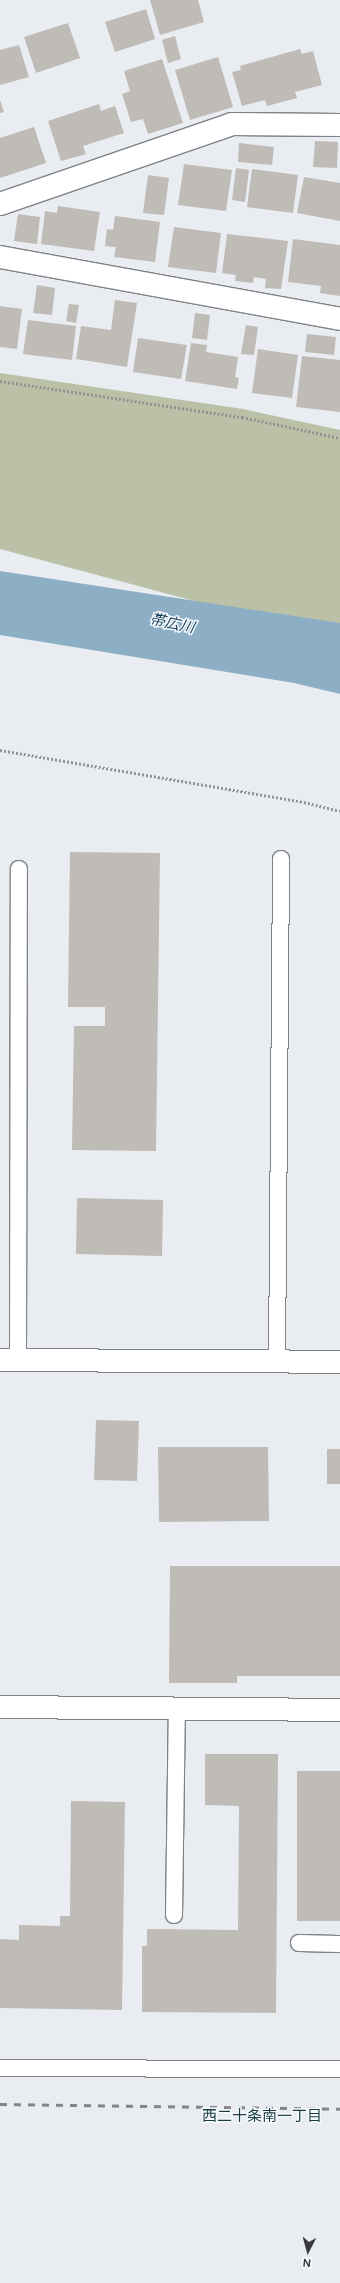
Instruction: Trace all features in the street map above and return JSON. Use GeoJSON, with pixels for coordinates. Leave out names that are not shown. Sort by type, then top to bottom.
{"type":"FeatureCollection","features":[{"type":"Feature","properties":{"kind":"street"},"geometry":{"type":"LineString","coordinates":[[0,204],[232,124],[340,125]]}},
{"type":"Feature","properties":{"kind":"street"},"geometry":{"type":"LineString","coordinates":[[0,257],[340,318]]}},
{"type":"Feature","properties":{"kind":"street"},"geometry":{"type":"LineString","coordinates":[[9,1360],[340,1362]]}},
{"type":"Feature","properties":{"kind":"street"},"geometry":{"type":"LineString","coordinates":[[0,1707],[340,1710]]}},
{"type":"Feature","properties":{"kind":"lane"},"geometry":{"type":"LineString","coordinates":[[277,1362],[281,859]]}},
{"type":"Feature","properties":{"kind":"lane"},"geometry":{"type":"LineString","coordinates":[[9,1360],[19,869]]}},
{"type":"Feature","properties":{"kind":"lane"},"geometry":{"type":"LineString","coordinates":[[174,1914],[177,1708]]}},
{"type":"Feature","properties":{"kind":"lane"},"geometry":{"type":"LineString","coordinates":[[298,1943],[340,1944]]}},
{"type":"Feature","properties":{"kind":"lane"},"geometry":{"type":"LineString","coordinates":[[0,2068],[340,2069]]}},
{"type":"Feature","properties":{"kind":"path"},"geometry":{"type":"LineString","coordinates":[[0,381],[242,417],[340,438]]}},
{"type":"Feature","properties":{"kind":"path"},"geometry":{"type":"LineString","coordinates":[[0,750],[304,802],[340,811]]}},
{"type":"Feature","properties":{"kind":"green space"},"geometry":{"type":"Polygon","coordinates":[[[0,373],[243,409],[340,430],[340,640],[0,549],[0,373]]]}},
{"type":"Feature","properties":{"kind":"water","name":"帯広川"},"geometry":{"type":"Polygon","coordinates":[[[0,571],[340,623],[340,694],[294,683],[0,635],[0,571]]]}},
{"type":"Feature","properties":{"kind":"building"},"geometry":{"type":"Polygon","coordinates":[[[150,0],[198,0],[204,22],[160,35],[150,0]]]}},
{"type":"Feature","properties":{"kind":"building"},"geometry":{"type":"Polygon","coordinates":[[[146,9],[155,39],[115,52],[105,22],[146,9]]]}},
{"type":"Feature","properties":{"kind":"building"},"geometry":{"type":"Polygon","coordinates":[[[68,23],[80,58],[36,73],[24,37],[68,23]]]}},
{"type":"Feature","properties":{"kind":"building"},"geometry":{"type":"Polygon","coordinates":[[[175,36],[181,59],[168,63],[162,40],[175,36]]]}},
{"type":"Feature","properties":{"kind":"building"},"geometry":{"type":"Polygon","coordinates":[[[19,45],[29,77],[0,85],[0,50],[19,45]]]}},
{"type":"Feature","properties":{"kind":"building"},"geometry":{"type":"Polygon","coordinates":[[[300,49],[302,54],[313,51],[322,85],[295,92],[297,98],[267,106],[265,100],[242,106],[232,72],[241,70],[240,66],[300,49]]]}},
{"type":"Feature","properties":{"kind":"building"},"geometry":{"type":"Polygon","coordinates":[[[218,57],[233,107],[190,120],[175,70],[218,57]]]}},
{"type":"Feature","properties":{"kind":"building"},"geometry":{"type":"Polygon","coordinates":[[[162,59],[183,123],[148,134],[143,119],[131,122],[122,94],[130,91],[124,71],[162,59]]]}},
{"type":"Feature","properties":{"kind":"building"},"geometry":{"type":"Polygon","coordinates":[[[0,100],[4,112],[0,113],[0,100]]]}},
{"type":"Feature","properties":{"kind":"building"},"geometry":{"type":"Polygon","coordinates":[[[99,104],[101,111],[115,106],[124,133],[83,146],[86,154],[61,161],[48,121],[99,104]]]}},
{"type":"Feature","properties":{"kind":"building"},"geometry":{"type":"Polygon","coordinates":[[[34,127],[46,163],[0,178],[0,138],[34,127]]]}},
{"type":"Feature","properties":{"kind":"building"},"geometry":{"type":"Polygon","coordinates":[[[315,141],[338,142],[337,168],[313,167],[315,141]]]}},
{"type":"Feature","properties":{"kind":"building"},"geometry":{"type":"Polygon","coordinates":[[[239,143],[274,147],[272,165],[238,162],[239,143]]]}},
{"type":"Feature","properties":{"kind":"building"},"geometry":{"type":"Polygon","coordinates":[[[184,164],[232,170],[226,211],[178,205],[184,164]]]}},
{"type":"Feature","properties":{"kind":"building"},"geometry":{"type":"Polygon","coordinates":[[[236,168],[249,170],[245,202],[232,200],[236,168]]]}},
{"type":"Feature","properties":{"kind":"building"},"geometry":{"type":"Polygon","coordinates":[[[252,169],[298,175],[293,213],[247,207],[252,169]]]}},
{"type":"Feature","properties":{"kind":"building"},"geometry":{"type":"Polygon","coordinates":[[[148,175],[169,178],[164,215],[143,213],[148,175]]]}},
{"type":"Feature","properties":{"kind":"building"},"geometry":{"type":"Polygon","coordinates":[[[304,177],[340,183],[340,221],[297,213],[304,177]]]}},
{"type":"Feature","properties":{"kind":"building"},"geometry":{"type":"Polygon","coordinates":[[[58,206],[100,212],[94,251],[41,244],[45,211],[57,213],[58,206]]]}},
{"type":"Feature","properties":{"kind":"building"},"geometry":{"type":"Polygon","coordinates":[[[18,214],[40,217],[37,244],[14,241],[18,214]]]}},
{"type":"Feature","properties":{"kind":"building"},"geometry":{"type":"Polygon","coordinates":[[[115,216],[160,222],[155,262],[114,257],[116,247],[105,246],[107,229],[113,230],[115,216]]]}},
{"type":"Feature","properties":{"kind":"building"},"geometry":{"type":"Polygon","coordinates":[[[174,227],[221,233],[216,273],[168,267],[174,227]]]}},
{"type":"Feature","properties":{"kind":"building"},"geometry":{"type":"Polygon","coordinates":[[[227,234],[288,241],[281,289],[265,288],[266,279],[254,277],[253,283],[235,281],[236,275],[222,273],[227,234]]]}},
{"type":"Feature","properties":{"kind":"building"},"geometry":{"type":"Polygon","coordinates":[[[293,239],[340,245],[340,296],[320,293],[321,286],[288,282],[293,239]]]}},
{"type":"Feature","properties":{"kind":"building"},"geometry":{"type":"Polygon","coordinates":[[[37,285],[55,288],[52,315],[33,313],[37,285]]]}},
{"type":"Feature","properties":{"kind":"building"},"geometry":{"type":"Polygon","coordinates":[[[115,300],[137,303],[127,367],[76,359],[81,326],[111,330],[115,300]]]}},
{"type":"Feature","properties":{"kind":"building"},"geometry":{"type":"Polygon","coordinates":[[[69,304],[79,305],[76,323],[66,321],[69,304]]]}},
{"type":"Feature","properties":{"kind":"building"},"geometry":{"type":"Polygon","coordinates":[[[0,306],[22,309],[17,349],[0,347],[0,306]]]}},
{"type":"Feature","properties":{"kind":"building"},"geometry":{"type":"Polygon","coordinates":[[[195,313],[210,315],[207,340],[192,338],[195,313]]]}},
{"type":"Feature","properties":{"kind":"building"},"geometry":{"type":"Polygon","coordinates":[[[28,320],[76,326],[72,360],[23,354],[28,320]]]}},
{"type":"Feature","properties":{"kind":"building"},"geometry":{"type":"Polygon","coordinates":[[[246,325],[258,327],[254,355],[241,354],[246,325]]]}},
{"type":"Feature","properties":{"kind":"building"},"geometry":{"type":"Polygon","coordinates":[[[307,334],[336,337],[334,355],[305,352],[307,334]]]}},
{"type":"Feature","properties":{"kind":"building"},"geometry":{"type":"Polygon","coordinates":[[[138,338],[187,345],[181,379],[133,372],[138,338]]]}},
{"type":"Feature","properties":{"kind":"building"},"geometry":{"type":"Polygon","coordinates":[[[191,343],[207,345],[206,352],[238,357],[235,377],[239,378],[237,389],[185,381],[191,343]]]}},
{"type":"Feature","properties":{"kind":"building"},"geometry":{"type":"Polygon","coordinates":[[[258,349],[298,355],[292,398],[252,393],[258,349]]]}},
{"type":"Feature","properties":{"kind":"building"},"geometry":{"type":"Polygon","coordinates":[[[302,356],[340,360],[340,412],[296,407],[302,356]]]}},
{"type":"Feature","properties":{"kind":"building"},"geometry":{"type":"Polygon","coordinates":[[[70,852],[160,853],[156,1151],[72,1150],[74,1026],[105,1026],[105,1007],[68,1007],[70,852]]]}},
{"type":"Feature","properties":{"kind":"building"},"geometry":{"type":"Polygon","coordinates":[[[77,1198],[163,1200],[162,1256],[76,1254],[77,1198]]]}},
{"type":"Feature","properties":{"kind":"building"},"geometry":{"type":"Polygon","coordinates":[[[96,1420],[139,1421],[137,1481],[94,1480],[96,1420]]]}},
{"type":"Feature","properties":{"kind":"building"},"geometry":{"type":"Polygon","coordinates":[[[158,1447],[268,1447],[269,1521],[159,1522],[158,1447]]]}},
{"type":"Feature","properties":{"kind":"building"},"geometry":{"type":"Polygon","coordinates":[[[327,1449],[340,1449],[340,1484],[327,1484],[327,1449]]]}},
{"type":"Feature","properties":{"kind":"building"},"geometry":{"type":"Polygon","coordinates":[[[170,1566],[340,1566],[340,1676],[237,1676],[237,1683],[169,1683],[170,1566]]]}},
{"type":"Feature","properties":{"kind":"building"},"geometry":{"type":"Polygon","coordinates":[[[205,1754],[278,1754],[276,2013],[142,2012],[142,1946],[147,1946],[147,1929],[238,1930],[239,1806],[205,1805],[205,1754]]]}},
{"type":"Feature","properties":{"kind":"building"},"geometry":{"type":"Polygon","coordinates":[[[297,1771],[340,1771],[340,1921],[297,1921],[297,1771]]]}},
{"type":"Feature","properties":{"kind":"building"},"geometry":{"type":"Polygon","coordinates":[[[71,1801],[125,1802],[122,2010],[0,2008],[0,1939],[19,1940],[19,1925],[60,1926],[60,1916],[70,1916],[71,1801]]]}},
{"type":"Feature","properties":{"kind":"railway"},"geometry":{"type":"LineString","coordinates":[[0,2104],[340,2109]]}},
{"type":"Feature","properties":{"kind":"district","name":"西二十条南一丁目"},"geometry":{"type":"Point","coordinates":[262,2117]}}]}
